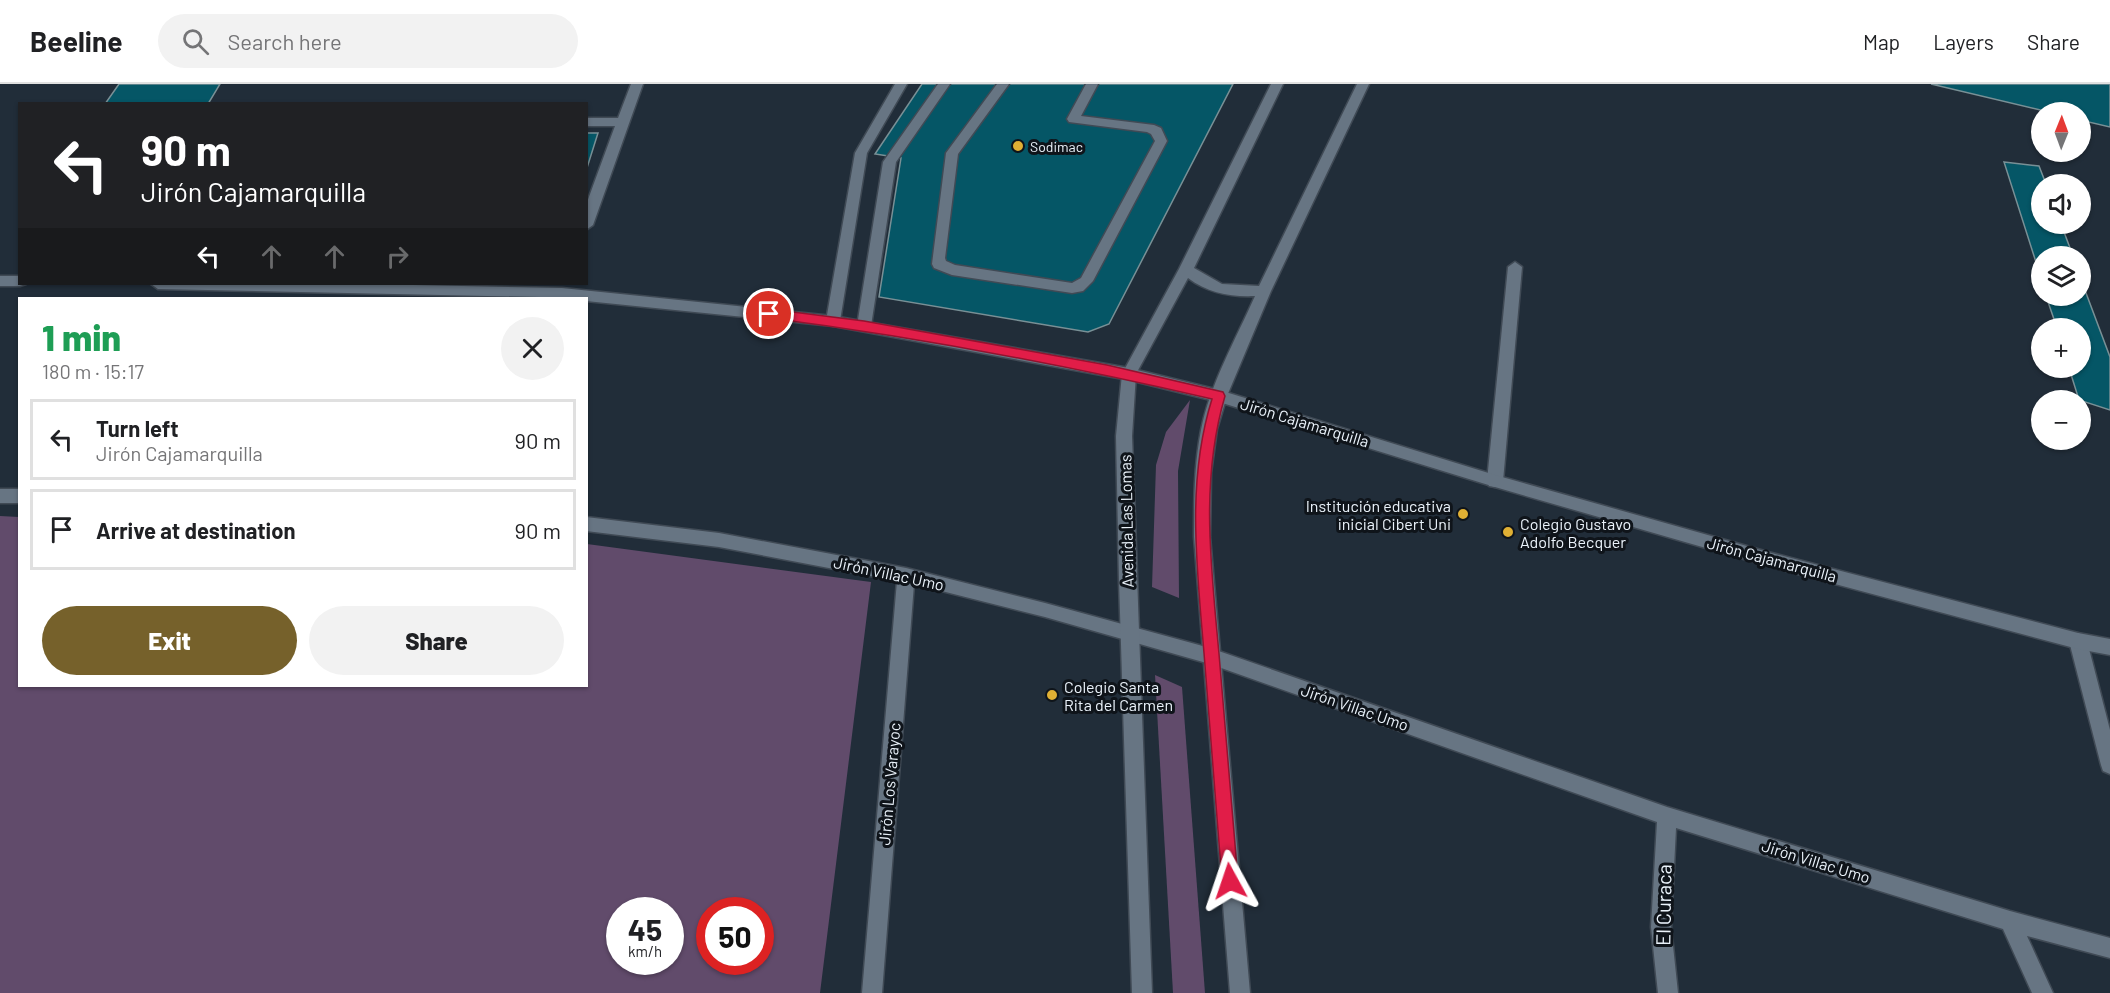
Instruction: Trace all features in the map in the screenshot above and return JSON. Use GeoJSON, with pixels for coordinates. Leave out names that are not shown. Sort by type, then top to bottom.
{"type":"FeatureCollection","features":[{"type":"Feature","properties":{"kind":"street"},"geometry":{"type":"LineString","coordinates":[[588,219],[637,84]]}},
{"type":"Feature","properties":{"kind":"street"},"geometry":{"type":"LineString","coordinates":[[833,321],[861,153],[901,84]]}},
{"type":"Feature","properties":{"kind":"street"},"geometry":{"type":"LineString","coordinates":[[864,326],[890,162],[944,84]]}},
{"type":"Feature","properties":{"kind":"street"},"geometry":{"type":"LineString","coordinates":[[1003,84],[951,153],[939,264],[952,270],[1072,288],[1078,287],[1086,280],[1161,141],[1156,131],[1149,128],[1073,118],[1092,84]]}},
{"type":"Feature","properties":{"kind":"street","name":"Avenida Las Lomas"},"geometry":{"type":"LineString","coordinates":[[1142,993],[1124,436],[1129,374],[1186,270],[1277,84]]}},
{"type":"Feature","properties":{"kind":"street"},"geometry":{"type":"LineString","coordinates":[[1240,993],[1210,656],[1202,537],[1203,473],[1209,429],[1219,396],[1264,291],[1363,84]]}},
{"type":"Feature","properties":{"kind":"street"},"geometry":{"type":"LineString","coordinates":[[588,122],[623,122]]}},
{"type":"Feature","properties":{"kind":"street"},"geometry":{"type":"LineString","coordinates":[[1494,481],[1515,267]]}},
{"type":"Feature","properties":{"kind":"street"},"geometry":{"type":"LineString","coordinates":[[1186,270],[1201,282],[1219,290],[1264,291]]}},
{"type":"Feature","properties":{"kind":"street"},"geometry":{"type":"LineString","coordinates":[[0,281],[18,281]]}},
{"type":"Feature","properties":{"kind":"street","name":"Jirón Cajamarquilla"},"geometry":{"type":"LineString","coordinates":[[295,285],[564,288],[833,321],[1129,374],[1219,396],[1494,481],[1768,559],[2078,641],[2110,647]]}},
{"type":"Feature","properties":{"kind":"street"},"geometry":{"type":"LineString","coordinates":[[0,496],[18,496]]}},
{"type":"Feature","properties":{"kind":"street","name":"Jirón Villac Umo"},"geometry":{"type":"LineString","coordinates":[[588,524],[719,540],[906,575],[1210,656],[1667,816],[2010,921],[2110,948]]}},
{"type":"Feature","properties":{"kind":"street","name":"Jirón Los Varayoc"},"geometry":{"type":"LineString","coordinates":[[872,993],[906,575]]}},
{"type":"Feature","properties":{"kind":"street"},"geometry":{"type":"LineString","coordinates":[[2078,641],[2110,765]]}},
{"type":"Feature","properties":{"kind":"street","name":"El Curaca"},"geometry":{"type":"LineString","coordinates":[[1667,816],[1660,902],[1663,971],[1668,993]]}},
{"type":"Feature","properties":{"kind":"street"},"geometry":{"type":"LineString","coordinates":[[2010,921],[2043,993]]}},
{"type":"Feature","properties":{"kind":"shaded area"},"geometry":{"type":"Polygon","coordinates":[[[1190,400],[1178,471],[1179,598],[1152,587],[1156,465],[1166,432],[1190,400]]]}},
{"type":"Feature","properties":{"kind":"shaded area"},"geometry":{"type":"Polygon","coordinates":[[[0,516],[18,517],[18,687],[588,687],[588,544],[871,582],[820,993],[0,993],[0,516]]]}},
{"type":"Feature","properties":{"kind":"shaded area"},"geometry":{"type":"Polygon","coordinates":[[[1155,675],[1182,687],[1205,993],[1173,993],[1155,675]]]}},
{"type":"Feature","properties":{"kind":"building"},"geometry":{"type":"Polygon","coordinates":[[[119,84],[220,84],[209,102],[106,102],[119,84]]]}},
{"type":"Feature","properties":{"kind":"building"},"geometry":{"type":"Polygon","coordinates":[[[922,84],[1233,84],[1109,324],[1088,332],[879,297],[901,158],[875,154],[922,84]]]}},
{"type":"Feature","properties":{"kind":"building"},"geometry":{"type":"Polygon","coordinates":[[[1931,84],[2110,84],[2110,127],[2091,123],[2091,102],[2031,102],[2031,108],[1931,84]]]}},
{"type":"Feature","properties":{"kind":"building"},"geometry":{"type":"Polygon","coordinates":[[[588,133],[598,133],[588,165],[588,133]]]}},
{"type":"Feature","properties":{"kind":"building"},"geometry":{"type":"Polygon","coordinates":[[[2004,162],[2039,166],[2042,174],[2031,174],[2031,234],[2065,234],[2069,246],[2031,247],[2004,162]]]}},
{"type":"Feature","properties":{"kind":"building"},"geometry":{"type":"Polygon","coordinates":[[[2049,306],[2091,306],[2110,357],[2110,410],[2091,404],[2091,390],[2076,390],[2072,378],[2091,378],[2091,318],[2054,318],[2049,306]]]}},
{"type":"Feature","properties":{"kind":"place","name":"Sodimac"},"geometry":{"type":"Point","coordinates":[1018,146]}},
{"type":"Feature","properties":{"kind":"place","name":"Institución educativa inicial Cibert Uni"},"geometry":{"type":"Point","coordinates":[1463,514]}},
{"type":"Feature","properties":{"kind":"place","name":"Colegio Gustavo Adolfo Becquer"},"geometry":{"type":"Point","coordinates":[1508,532]}},
{"type":"Feature","properties":{"kind":"place","name":"Colegio Santa Rita del Carmen"},"geometry":{"type":"Point","coordinates":[1052,695]}},
{"type":"Feature","properties":{"kind":"route"},"geometry":{"type":"LineString","coordinates":[[769,314],[864,326],[1129,374],[1219,396],[1209,429],[1203,473],[1202,537],[1230,881]]}}]}
